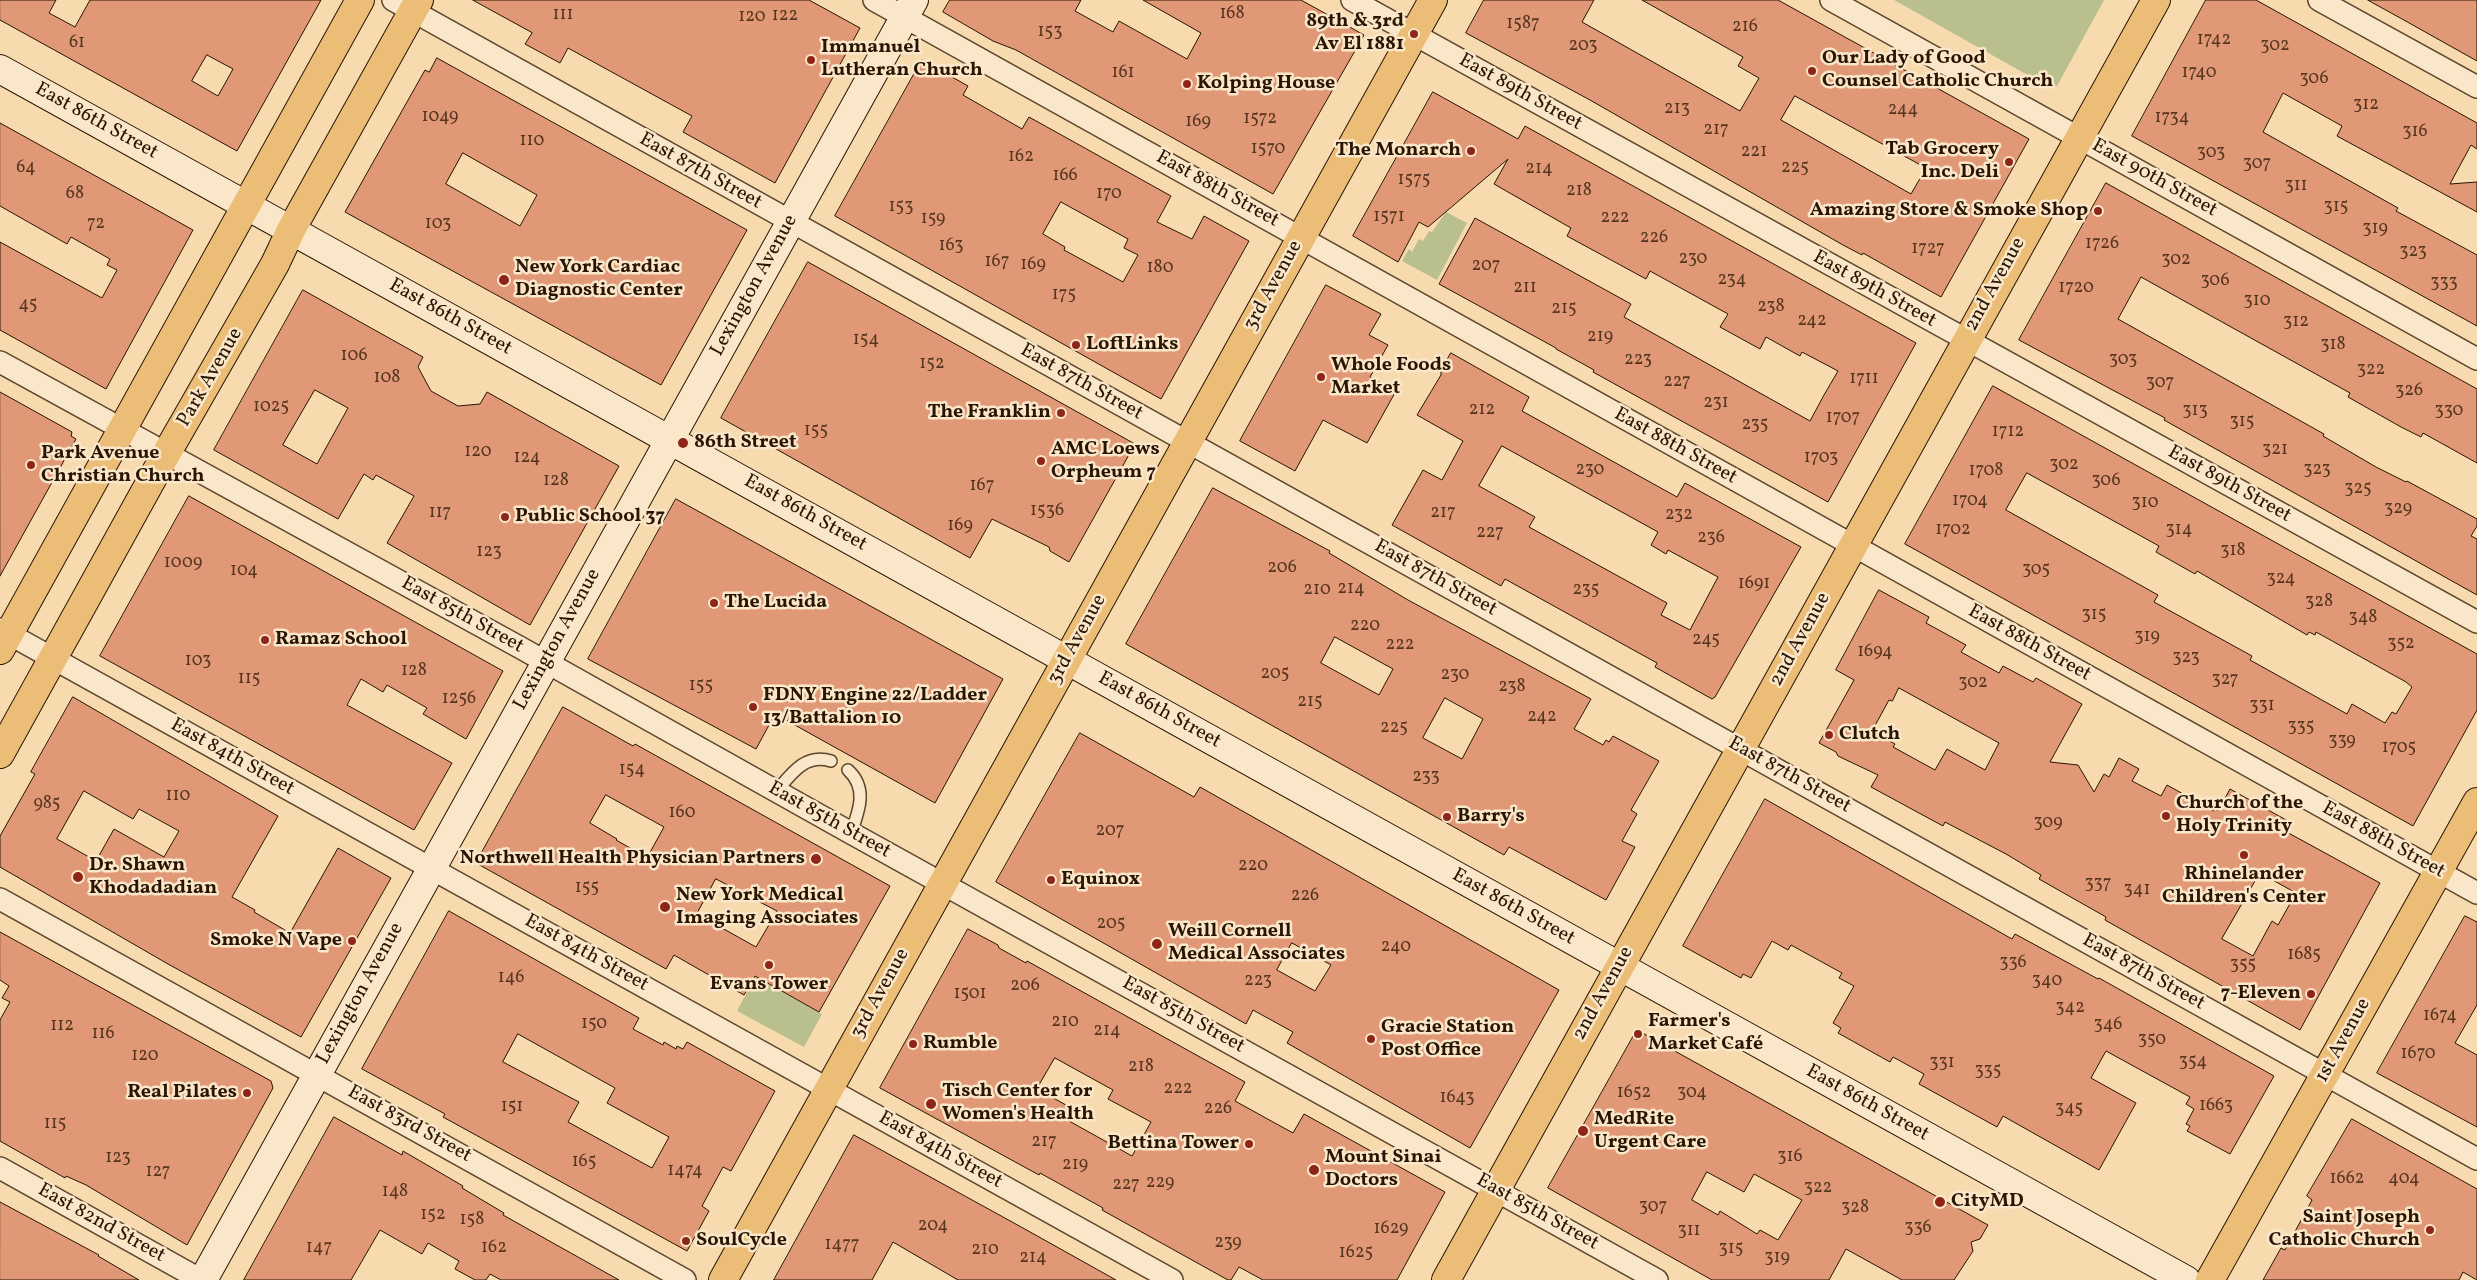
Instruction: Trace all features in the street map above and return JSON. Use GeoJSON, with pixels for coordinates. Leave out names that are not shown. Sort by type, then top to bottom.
{"type":"FeatureCollection","features":[{"type":"Feature","properties":{"kind":"main road"},"geometry":{"type":"LineString","coordinates":[[3,638],[122,430],[360,0]]}},
{"type":"Feature","properties":{"kind":"main road","name":"3rd Avenue"},"geometry":{"type":"LineString","coordinates":[[722,1280],[1433,0]]}},
{"type":"Feature","properties":{"kind":"main road","name":"2nd Avenue"},"geometry":{"type":"LineString","coordinates":[[1446,1280],[1619,966],[1741,750],[2078,137],[2156,0]]}},
{"type":"Feature","properties":{"kind":"main road","name":"Park Avenue"},"geometry":{"type":"LineString","coordinates":[[0,754],[166,455],[275,264],[408,4]]}},
{"type":"Feature","properties":{"kind":"main road","name":"Lexington Avenue"},"geometry":{"type":"LineString","coordinates":[[202,1280],[909,8]]}},
{"type":"Feature","properties":{"kind":"main road","name":"East 86th Street"},"geometry":{"type":"LineString","coordinates":[[0,69],[2186,1280]]}},
{"type":"Feature","properties":{"kind":"main road","name":"1st Avenue"},"geometry":{"type":"LineString","coordinates":[[2210,1280],[2477,802]]}},
{"type":"Feature","properties":{"kind":"street","name":"East 88th Street"},"geometry":{"type":"LineString","coordinates":[[874,0],[909,8],[1301,237],[2477,893]]}},
{"type":"Feature","properties":{"kind":"street","name":"East 89th Street"},"geometry":{"type":"LineString","coordinates":[[1352,0],[2477,622]]}},
{"type":"Feature","properties":{"kind":"street","name":"East 90th Street"},"geometry":{"type":"LineString","coordinates":[[1831,0],[2477,358]]}},
{"type":"Feature","properties":{"kind":"street"},"geometry":{"type":"LineString","coordinates":[[2319,0],[2477,87]]}},
{"type":"Feature","properties":{"kind":"street","name":"East 87th Street"},"geometry":{"type":"LineString","coordinates":[[408,4],[791,222],[2477,1158]]}},
{"type":"Feature","properties":{"kind":"street","name":"East 85th Street"},"geometry":{"type":"LineString","coordinates":[[0,362],[166,455],[546,662],[776,792],[1657,1280]]}},
{"type":"Feature","properties":{"kind":"street","name":"East 84th Street"},"geometry":{"type":"LineString","coordinates":[[3,638],[53,659],[1172,1280]]}},
{"type":"Feature","properties":{"kind":"street","name":"East 83rd Street"},"geometry":{"type":"LineString","coordinates":[[0,898],[685,1280]]}},
{"type":"Feature","properties":{"kind":"street","name":"East 82nd Street"},"geometry":{"type":"LineString","coordinates":[[0,1168],[202,1280]]}},
{"type":"Feature","properties":{"kind":"lane"},"geometry":{"type":"LineString","coordinates":[[776,792],[793,772],[809,761],[831,761]]}},
{"type":"Feature","properties":{"kind":"lane"},"geometry":{"type":"LineString","coordinates":[[848,770],[859,783],[861,791],[859,809],[850,833]]}},
{"type":"Feature","properties":{"kind":"green space"},"geometry":{"type":"Polygon","coordinates":[[[1894,0],[2104,0],[2057,86],[2049,87],[1894,0]]]}},
{"type":"Feature","properties":{"kind":"green space"},"geometry":{"type":"Polygon","coordinates":[[[1446,212],[1467,223],[1437,280],[1402,261],[1409,249],[1412,252],[1419,239],[1423,241],[1429,231],[1432,232],[1446,212]]]}},
{"type":"Feature","properties":{"kind":"green space"},"geometry":{"type":"Polygon","coordinates":[[[755,977],[822,1014],[804,1047],[737,1011],[755,977]]]}},
{"type":"Feature","properties":{"kind":"building"},"geometry":{"type":"Polygon","coordinates":[[[0,0],[56,0],[49,13],[75,27],[90,0],[321,0],[237,151],[0,20],[0,0]],[[207,55],[192,81],[218,96],[233,69],[207,55]]]}},
{"type":"Feature","properties":{"kind":"building"},"geometry":{"type":"Polygon","coordinates":[[[473,0],[809,0],[860,28],[775,183],[683,132],[692,116],[568,48],[560,63],[525,44],[532,33],[473,0]]]}},
{"type":"Feature","properties":{"kind":"building"},"geometry":{"type":"Polygon","coordinates":[[[950,0],[1081,0],[1075,11],[1113,32],[1119,21],[1187,59],[1201,33],[1143,0],[1301,0],[1364,35],[1273,194],[1016,50],[993,41],[943,12],[950,0]]]}},
{"type":"Feature","properties":{"kind":"building"},"geometry":{"type":"Polygon","coordinates":[[[1484,0],[1594,0],[1582,22],[1740,111],[1759,78],[1738,66],[1743,57],[1642,0],[1778,0],[2029,139],[1941,297],[1863,253],[1862,255],[1843,245],[1590,100],[1466,33],[1484,0]],[[1795,96],[1781,120],[1911,194],[1926,168],[1795,96]]]}},
{"type":"Feature","properties":{"kind":"building"},"geometry":{"type":"Polygon","coordinates":[[[2206,0],[2256,0],[2477,123],[2477,149],[2471,145],[2450,184],[2477,182],[2477,212],[2337,136],[2342,126],[2283,93],[2263,132],[2398,208],[2396,211],[2477,255],[2477,326],[2132,136],[2206,0]]]}},
{"type":"Feature","properties":{"kind":"building"},"geometry":{"type":"Polygon","coordinates":[[[2368,0],[2477,0],[2477,61],[2402,19],[2368,0]]]}},
{"type":"Feature","properties":{"kind":"building"},"geometry":{"type":"Polygon","coordinates":[[[437,58],[747,230],[661,385],[345,212],[425,70],[429,72],[437,58]],[[463,153],[446,184],[520,226],[537,195],[463,153]]]}},
{"type":"Feature","properties":{"kind":"building"},"geometry":{"type":"Polygon","coordinates":[[[922,60],[968,86],[963,95],[1022,129],[1029,117],[1171,196],[1157,222],[1192,239],[1204,216],[1249,241],[1161,399],[835,216],[922,60]],[[1061,202],[1043,234],[1065,247],[1064,250],[1123,282],[1138,255],[1124,248],[1128,239],[1061,202]]]}},
{"type":"Feature","properties":{"kind":"building"},"geometry":{"type":"Polygon","coordinates":[[[1433,92],[1518,139],[1525,126],[1916,343],[1828,502],[1439,284],[1475,218],[1631,304],[1624,317],[1810,421],[1838,371],[1802,352],[1800,356],[1766,337],[1760,349],[1720,327],[1728,314],[1650,271],[1646,279],[1567,236],[1571,228],[1494,184],[1508,159],[1428,227],[1419,222],[1398,262],[1353,236],[1433,92]]]}},
{"type":"Feature","properties":{"kind":"building"},"geometry":{"type":"Polygon","coordinates":[[[0,123],[193,230],[106,389],[0,330],[0,242],[102,298],[117,270],[107,265],[110,259],[71,237],[67,244],[0,206],[0,123]]]}},
{"type":"Feature","properties":{"kind":"building"},"geometry":{"type":"Polygon","coordinates":[[[2106,183],[2477,389],[2477,463],[2423,433],[2421,437],[2401,427],[2348,397],[2350,393],[2141,277],[2118,319],[2324,434],[2323,436],[2376,467],[2407,481],[2477,519],[2477,526],[2471,536],[2477,539],[2477,595],[2164,420],[2165,418],[2019,340],[2106,183]]]}},
{"type":"Feature","properties":{"kind":"building"},"geometry":{"type":"Polygon","coordinates":[[[808,262],[1135,444],[1069,562],[1050,551],[1049,547],[992,519],[970,558],[721,418],[808,262]]]}},
{"type":"Feature","properties":{"kind":"building"},"geometry":{"type":"Polygon","coordinates":[[[1326,285],[1381,314],[1369,335],[1388,345],[1370,377],[1396,391],[1367,443],[1323,420],[1295,471],[1240,441],[1326,285]]]}},
{"type":"Feature","properties":{"kind":"building"},"geometry":{"type":"Polygon","coordinates":[[[303,290],[423,357],[418,367],[431,391],[458,406],[480,404],[487,392],[619,466],[530,625],[387,543],[414,496],[376,475],[373,480],[364,474],[338,519],[214,450],[303,290]],[[315,390],[283,445],[317,464],[348,408],[315,390]]]}},
{"type":"Feature","properties":{"kind":"building"},"geometry":{"type":"Polygon","coordinates":[[[1451,353],[1529,397],[1522,411],[1677,497],[1685,483],[1801,547],[1715,697],[1712,699],[1655,667],[1657,663],[1505,579],[1501,586],[1392,525],[1423,470],[1442,480],[1463,441],[1417,415],[1441,375],[1441,371],[1451,353]],[[1502,446],[1479,486],[1535,517],[1529,527],[1667,603],[1661,615],[1690,630],[1718,577],[1668,550],[1666,554],[1651,545],[1658,532],[1502,446]]]}},
{"type":"Feature","properties":{"kind":"building"},"geometry":{"type":"Polygon","coordinates":[[[1993,386],[2477,654],[2477,710],[2413,826],[1905,544],[1993,386]],[[2027,473],[2006,510],[2158,595],[2154,602],[2252,656],[2250,660],[2347,714],[2352,704],[2385,723],[2392,712],[2396,714],[2412,687],[2406,682],[2316,632],[2315,635],[2309,632],[2307,635],[2197,571],[2195,574],[2156,552],[2159,546],[2027,473]]]}},
{"type":"Feature","properties":{"kind":"building","name":"Park Avenue Christian Church"},"geometry":{"type":"Polygon","coordinates":[[[0,392],[72,432],[71,436],[76,439],[0,576],[0,392]]]}},
{"type":"Feature","properties":{"kind":"building"},"geometry":{"type":"Polygon","coordinates":[[[1213,488],[1330,551],[1329,553],[1408,600],[1591,699],[1574,729],[1603,745],[1606,740],[1609,742],[1613,736],[1659,761],[1631,810],[1637,814],[1622,841],[1635,847],[1606,900],[1509,847],[1504,855],[1126,644],[1213,488]],[[1335,637],[1321,663],[1379,695],[1393,669],[1335,637]],[[1445,698],[1423,738],[1462,759],[1483,719],[1445,698]]]}},
{"type":"Feature","properties":{"kind":"building"},"geometry":{"type":"Polygon","coordinates":[[[189,496],[503,671],[466,739],[423,714],[427,708],[387,685],[383,692],[361,679],[347,705],[452,763],[414,830],[100,656],[189,496]]]}},
{"type":"Feature","properties":{"kind":"building"},"geometry":{"type":"Polygon","coordinates":[[[676,499],[1003,679],[935,803],[775,714],[756,749],[588,659],[676,499]]]}},
{"type":"Feature","properties":{"kind":"building"},"geometry":{"type":"Polygon","coordinates":[[[1879,590],[1929,617],[1926,623],[1966,645],[1961,652],[1999,673],[2003,666],[2033,682],[2036,678],[2082,704],[2050,762],[2078,765],[2094,792],[2104,774],[2109,777],[2119,758],[2139,769],[2132,781],[2161,796],[2167,785],[2214,811],[2215,809],[2218,811],[2230,789],[2288,821],[2283,830],[2380,883],[2300,1030],[2105,920],[2106,917],[2039,879],[2041,875],[2006,854],[1945,822],[1943,826],[1871,787],[1878,775],[1838,756],[1836,752],[1819,743],[1854,680],[1836,670],[1879,590]],[[1899,688],[1892,701],[1889,700],[1872,731],[1895,744],[1893,747],[1935,770],[1947,749],[1985,770],[1999,743],[1899,688]],[[2260,873],[2222,939],[2253,956],[2272,921],[2278,925],[2296,893],[2260,873]]]}},
{"type":"Feature","properties":{"kind":"building"},"geometry":{"type":"Polygon","coordinates":[[[73,697],[278,816],[232,897],[290,933],[338,848],[391,878],[301,1037],[168,964],[0,867],[0,836],[35,774],[31,772],[73,697]],[[84,791],[57,839],[96,861],[114,829],[164,857],[179,831],[139,809],[133,819],[84,791]]]}},
{"type":"Feature","properties":{"kind":"building"},"geometry":{"type":"Polygon","coordinates":[[[563,707],[633,746],[635,744],[890,886],[819,1012],[755,976],[744,995],[674,955],[666,969],[476,863],[563,707]],[[606,795],[590,823],[616,840],[646,857],[648,856],[664,827],[606,795]],[[716,879],[697,914],[756,947],[777,911],[716,879]]]}},
{"type":"Feature","properties":{"kind":"building"},"geometry":{"type":"Polygon","coordinates":[[[1080,733],[1194,797],[1200,787],[1559,990],[1470,1148],[1287,1043],[1293,1032],[1253,1010],[1246,1024],[996,882],[1080,733]],[[1292,943],[1277,970],[1315,991],[1331,965],[1292,943]]]}},
{"type":"Feature","properties":{"kind":"building"},"geometry":{"type":"Polygon","coordinates":[[[1765,799],[2012,939],[2015,934],[2099,978],[2274,1076],[2230,1154],[2187,1131],[2190,1126],[2186,1124],[2194,1109],[2186,1104],[2190,1097],[2106,1051],[2091,1078],[2136,1103],[2099,1170],[2003,1116],[1997,1127],[1919,1084],[1924,1074],[1893,1057],[1890,1062],[1838,1033],[1841,1028],[1833,1023],[1854,986],[1839,978],[1842,973],[1791,945],[1788,950],[1772,941],[1751,978],[1743,974],[1741,978],[1683,946],[1765,799]]]}},
{"type":"Feature","properties":{"kind":"building"},"geometry":{"type":"Polygon","coordinates":[[[449,911],[639,1018],[633,1029],[663,1045],[664,1042],[676,1049],[677,1046],[683,1049],[687,1042],[775,1091],[731,1171],[723,1167],[702,1206],[709,1211],[687,1251],[443,1117],[445,1114],[362,1069],[449,911]],[[518,1034],[503,1062],[579,1102],[568,1122],[652,1168],[669,1137],[607,1103],[615,1088],[518,1034]]]}},
{"type":"Feature","properties":{"kind":"building"},"geometry":{"type":"Polygon","coordinates":[[[2465,916],[2477,922],[2477,1005],[2455,1043],[2477,1055],[2477,1127],[2377,1073],[2465,916]]]}},
{"type":"Feature","properties":{"kind":"building"},"geometry":{"type":"Polygon","coordinates":[[[968,929],[1026,963],[1027,961],[1245,1082],[1235,1101],[1293,1133],[1304,1114],[1445,1192],[1397,1280],[1263,1280],[1239,1267],[1231,1280],[1228,1280],[1040,1173],[1039,1175],[880,1088],[968,929]],[[1055,1058],[1037,1089],[1075,1110],[1069,1121],[1132,1156],[1151,1122],[1108,1099],[1113,1090],[1055,1058]]]}},
{"type":"Feature","properties":{"kind":"building"},"geometry":{"type":"Polygon","coordinates":[[[0,932],[271,1081],[273,1088],[187,1245],[86,1185],[66,1176],[65,1178],[0,1141],[0,1020],[10,1002],[2,998],[9,986],[0,980],[0,932]]]}},
{"type":"Feature","properties":{"kind":"building"},"geometry":{"type":"Polygon","coordinates":[[[1637,1030],[1988,1225],[1980,1239],[1971,1242],[1973,1251],[1954,1280],[1902,1280],[1846,1249],[1829,1280],[1712,1280],[1548,1188],[1637,1030]],[[1707,1172],[1692,1200],[1718,1215],[1720,1211],[1757,1234],[1760,1230],[1778,1240],[1802,1200],[1754,1174],[1744,1192],[1707,1172]]]}},
{"type":"Feature","properties":{"kind":"building"},"geometry":{"type":"Polygon","coordinates":[[[334,1117],[402,1155],[403,1151],[463,1186],[462,1188],[504,1213],[503,1215],[619,1280],[501,1280],[490,1274],[486,1280],[475,1280],[455,1269],[459,1261],[428,1243],[422,1254],[380,1230],[351,1280],[244,1280],[334,1117]]]}},
{"type":"Feature","properties":{"kind":"building"},"geometry":{"type":"Polygon","coordinates":[[[2352,1119],[2477,1189],[2477,1280],[2463,1272],[2459,1280],[2263,1280],[2281,1248],[2285,1250],[2312,1200],[2307,1196],[2352,1119]]]}},
{"type":"Feature","properties":{"kind":"building"},"geometry":{"type":"Polygon","coordinates":[[[854,1135],[1116,1280],[958,1280],[893,1242],[872,1280],[774,1280],[854,1135]]]}},
{"type":"Feature","properties":{"kind":"building"},"geometry":{"type":"Polygon","coordinates":[[[0,1202],[99,1255],[139,1280],[0,1280],[0,1202]]]}},
{"type":"Feature","properties":{"kind":"place","name":"89th & 3rd Av El 1881"},"geometry":{"type":"Point","coordinates":[1414,34]}},
{"type":"Feature","properties":{"kind":"place","name":"Immanuel Lutheran Church"},"geometry":{"type":"Point","coordinates":[811,60]}},
{"type":"Feature","properties":{"kind":"place","name":"Our Lady of Good Counsel Catholic Church"},"geometry":{"type":"Point","coordinates":[1812,71]}},
{"type":"Feature","properties":{"kind":"place","name":"Kolping House"},"geometry":{"type":"Point","coordinates":[1187,84]}},
{"type":"Feature","properties":{"kind":"place","name":"The Monarch"},"geometry":{"type":"Point","coordinates":[1471,151]}},
{"type":"Feature","properties":{"kind":"place","name":"Tab Grocery Inc. Deli"},"geometry":{"type":"Point","coordinates":[2009,162]}},
{"type":"Feature","properties":{"kind":"place","name":"Amazing Store & Smoke Shop"},"geometry":{"type":"Point","coordinates":[2098,211]}},
{"type":"Feature","properties":{"kind":"place","name":"New York Cardiac Diagnostic Center"},"geometry":{"type":"Point","coordinates":[504,280]}},
{"type":"Feature","properties":{"kind":"place","name":"LoftLinks"},"geometry":{"type":"Point","coordinates":[1076,345]}},
{"type":"Feature","properties":{"kind":"place","name":"Whole Foods Market"},"geometry":{"type":"Point","coordinates":[1321,377]}},
{"type":"Feature","properties":{"kind":"place","name":"The Franklin"},"geometry":{"type":"Point","coordinates":[1061,413]}},
{"type":"Feature","properties":{"kind":"place","name":"86th Street"},"geometry":{"type":"Point","coordinates":[683,443]}},
{"type":"Feature","properties":{"kind":"place","name":"AMC Loews Orpheum 7"},"geometry":{"type":"Point","coordinates":[1041,461]}},
{"type":"Feature","properties":{"kind":"place","name":"Park Avenue Christian Church"},"geometry":{"type":"Point","coordinates":[31,465]}},
{"type":"Feature","properties":{"kind":"place","name":"Public School 37"},"geometry":{"type":"Point","coordinates":[505,517]}},
{"type":"Feature","properties":{"kind":"place","name":"The Lucida"},"geometry":{"type":"Point","coordinates":[714,603]}},
{"type":"Feature","properties":{"kind":"place","name":"Ramaz School"},"geometry":{"type":"Point","coordinates":[265,640]}},
{"type":"Feature","properties":{"kind":"place","name":"FDNY Engine 22/Ladder 13/Battalion 10"},"geometry":{"type":"Point","coordinates":[753,707]}},
{"type":"Feature","properties":{"kind":"place","name":"Clutch"},"geometry":{"type":"Point","coordinates":[1829,735]}},
{"type":"Feature","properties":{"kind":"place","name":"Church of the Holy Trinity"},"geometry":{"type":"Point","coordinates":[2166,816]}},
{"type":"Feature","properties":{"kind":"place","name":"Barry's"},"geometry":{"type":"Point","coordinates":[1447,817]}},
{"type":"Feature","properties":{"kind":"place","name":"Rhinelander Children's Center"},"geometry":{"type":"Point","coordinates":[2244,855]}},
{"type":"Feature","properties":{"kind":"place","name":"Northwell Health Physician Partners"},"geometry":{"type":"Point","coordinates":[816,859]}},
{"type":"Feature","properties":{"kind":"place","name":"Dr. Shawn Khodadadian"},"geometry":{"type":"Point","coordinates":[78,877]}},
{"type":"Feature","properties":{"kind":"place","name":"Equinox"},"geometry":{"type":"Point","coordinates":[1051,880]}},
{"type":"Feature","properties":{"kind":"place","name":"New York Medical Imaging Associates"},"geometry":{"type":"Point","coordinates":[665,907]}},
{"type":"Feature","properties":{"kind":"place","name":"Smoke N Vape"},"geometry":{"type":"Point","coordinates":[352,941]}},
{"type":"Feature","properties":{"kind":"place","name":"Weill Cornell Medical Associates"},"geometry":{"type":"Point","coordinates":[1157,944]}},
{"type":"Feature","properties":{"kind":"place","name":"Evans Tower"},"geometry":{"type":"Point","coordinates":[769,965]}},
{"type":"Feature","properties":{"kind":"place","name":"7-Eleven"},"geometry":{"type":"Point","coordinates":[2311,994]}},
{"type":"Feature","properties":{"kind":"place","name":"Farmer's Market Café"},"geometry":{"type":"Point","coordinates":[1638,1034]}},
{"type":"Feature","properties":{"kind":"place","name":"Gracie Station Post Office"},"geometry":{"type":"Point","coordinates":[1371,1039]}},
{"type":"Feature","properties":{"kind":"place","name":"Rumble"},"geometry":{"type":"Point","coordinates":[913,1044]}},
{"type":"Feature","properties":{"kind":"place","name":"Real Pilates"},"geometry":{"type":"Point","coordinates":[247,1093]}},
{"type":"Feature","properties":{"kind":"place","name":"Tisch Center for Women's Health"},"geometry":{"type":"Point","coordinates":[931,1104]}},
{"type":"Feature","properties":{"kind":"place","name":"MedRite Urgent Care"},"geometry":{"type":"Point","coordinates":[1583,1131]}},
{"type":"Feature","properties":{"kind":"place","name":"Bettina Tower"},"geometry":{"type":"Point","coordinates":[1249,1144]}},
{"type":"Feature","properties":{"kind":"place","name":"Mount Sinai Doctors"},"geometry":{"type":"Point","coordinates":[1314,1170]}},
{"type":"Feature","properties":{"kind":"place","name":"CityMD"},"geometry":{"type":"Point","coordinates":[1940,1202]}},
{"type":"Feature","properties":{"kind":"place","name":"Saint Joseph Catholic Church"},"geometry":{"type":"Point","coordinates":[2430,1230]}},
{"type":"Feature","properties":{"kind":"place","name":"SoulCycle"},"geometry":{"type":"Point","coordinates":[686,1241]}}]}
